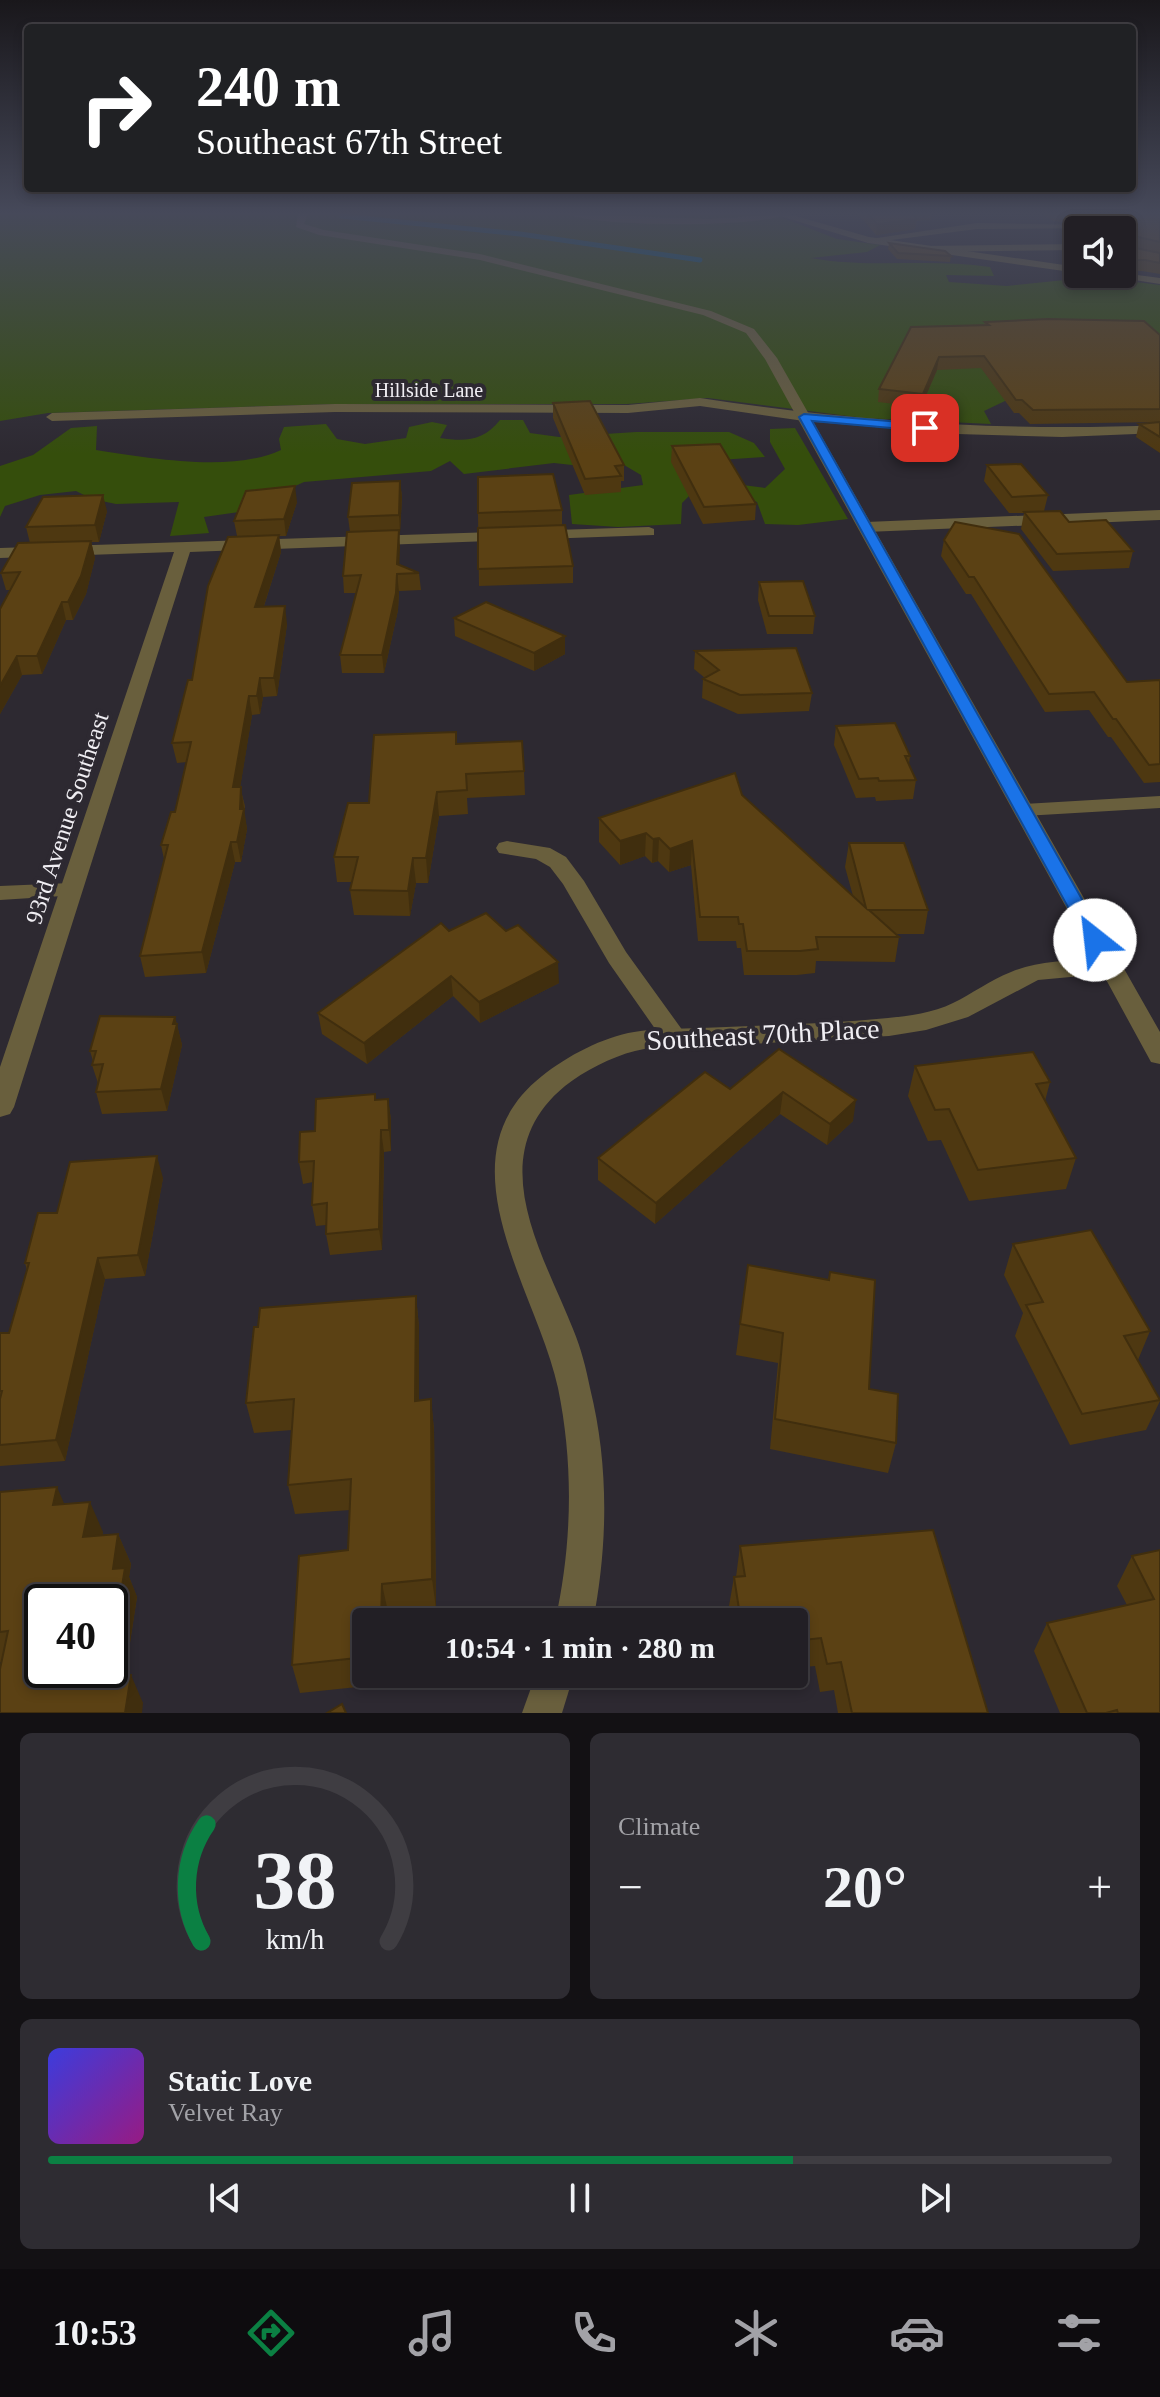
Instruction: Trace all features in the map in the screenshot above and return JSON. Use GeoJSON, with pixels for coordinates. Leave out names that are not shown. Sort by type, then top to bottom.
{"type":"FeatureCollection","features":[{"type":"Feature","properties":{"kind":"street"},"geometry":{"type":"LineString","coordinates":[[627,294],[726,319],[750,331],[762,344],[1160,1055]]}},
{"type":"Feature","properties":{"kind":"street"},"geometry":{"type":"LineString","coordinates":[[866,527],[1160,515]]}},
{"type":"Feature","properties":{"kind":"street"},"geometry":{"type":"LineString","coordinates":[[0,553],[649,532]]}},
{"type":"Feature","properties":{"kind":"street","name":"93rd Avenue Southeast"},"geometry":{"type":"LineString","coordinates":[[0,1107],[184,546]]}},
{"type":"Feature","properties":{"kind":"street"},"geometry":{"type":"LineString","coordinates":[[1024,810],[1160,802]]}},
{"type":"Feature","properties":{"kind":"street"},"geometry":{"type":"LineString","coordinates":[[507,848],[542,853],[558,862],[573,881],[617,957],[674,1037]]}},
{"type":"Feature","properties":{"kind":"street","name":"Southeast 70th Place"},"geometry":{"type":"LineString","coordinates":[[576,1608],[589,1512],[580,1419],[567,1357],[508,1198],[506,1160],[517,1124],[537,1094],[564,1071],[597,1053],[634,1041],[889,1027],[959,1011],[1018,978],[1037,972],[1110,965]]}},
{"type":"Feature","properties":{"kind":"street"},"geometry":{"type":"LineString","coordinates":[[542,1713],[550,1688]]}},
{"type":"Feature","properties":{"kind":"lane","name":"Hillside Lane"},"geometry":{"type":"LineString","coordinates":[[52,417],[335,408],[628,409],[700,402],[804,417],[1021,433],[1160,429]]}},
{"type":"Feature","properties":{"kind":"lane"},"geometry":{"type":"LineString","coordinates":[[0,893],[71,890]]}},
{"type":"Feature","properties":{"kind":"green space"},"geometry":{"type":"Polygon","coordinates":[[[0,294],[1160,294],[1160,400],[1005,401],[984,411],[991,424],[864,418],[708,398],[627,404],[337,404],[48,413],[0,421],[0,294]]]}},
{"type":"Feature","properties":{"kind":"green space"},"geometry":{"type":"Polygon","coordinates":[[[500,420],[523,420],[530,433],[559,437],[636,432],[729,432],[754,443],[765,457],[704,461],[735,484],[765,488],[785,469],[770,442],[770,429],[795,428],[848,519],[798,525],[765,524],[757,502],[737,494],[694,491],[682,503],[681,524],[618,527],[572,524],[569,495],[643,485],[641,475],[624,465],[590,467],[554,463],[464,474],[450,461],[431,471],[304,482],[239,512],[204,517],[209,533],[170,536],[179,502],[116,504],[92,499],[76,491],[40,495],[5,506],[0,517],[0,466],[33,455],[71,428],[97,426],[96,450],[165,460],[215,462],[261,457],[281,450],[279,439],[284,427],[326,424],[337,439],[365,444],[406,438],[409,427],[432,422],[447,425],[440,438],[473,438],[487,432],[500,420]]]}},
{"type":"Feature","properties":{"kind":"building"},"geometry":{"type":"Polygon","coordinates":[[[1048,319],[1144,321],[1160,335],[1160,409],[1033,410],[1022,400],[1016,400],[984,356],[939,357],[923,394],[879,389],[911,327],[989,325],[985,322],[1048,319]]]}},
{"type":"Feature","properties":{"kind":"building"},"geometry":{"type":"Polygon","coordinates":[[[590,401],[624,465],[615,466],[621,476],[585,479],[553,403],[590,401]]]}},
{"type":"Feature","properties":{"kind":"building"},"geometry":{"type":"Polygon","coordinates":[[[1160,422],[1160,437],[1139,424],[1160,422]]]}},
{"type":"Feature","properties":{"kind":"building"},"geometry":{"type":"Polygon","coordinates":[[[720,444],[756,504],[704,507],[672,446],[720,444]]]}},
{"type":"Feature","properties":{"kind":"building"},"geometry":{"type":"Polygon","coordinates":[[[1021,464],[1048,495],[1012,497],[987,465],[1021,464]]]}},
{"type":"Feature","properties":{"kind":"building"},"geometry":{"type":"Polygon","coordinates":[[[553,474],[562,510],[478,513],[478,477],[553,474]]]}},
{"type":"Feature","properties":{"kind":"building"},"geometry":{"type":"Polygon","coordinates":[[[400,481],[399,515],[348,517],[352,483],[400,481]]]}},
{"type":"Feature","properties":{"kind":"building"},"geometry":{"type":"Polygon","coordinates":[[[295,486],[284,519],[234,521],[246,491],[295,486]]]}},
{"type":"Feature","properties":{"kind":"building"},"geometry":{"type":"Polygon","coordinates":[[[103,495],[95,525],[26,527],[43,497],[103,495]]]}},
{"type":"Feature","properties":{"kind":"building"},"geometry":{"type":"Polygon","coordinates":[[[1060,511],[1069,522],[1106,520],[1133,551],[1057,554],[1024,512],[1060,511]]]}},
{"type":"Feature","properties":{"kind":"building"},"geometry":{"type":"Polygon","coordinates":[[[955,522],[1019,534],[1127,682],[1160,680],[1160,764],[1149,765],[1094,692],[1049,694],[974,577],[969,577],[944,540],[955,522]]]}},
{"type":"Feature","properties":{"kind":"building"},"geometry":{"type":"Polygon","coordinates":[[[565,525],[573,566],[478,569],[478,528],[565,525]]]}},
{"type":"Feature","properties":{"kind":"building"},"geometry":{"type":"Polygon","coordinates":[[[399,530],[397,564],[419,573],[397,574],[396,593],[382,655],[340,655],[361,575],[343,576],[347,532],[399,530]]]}},
{"type":"Feature","properties":{"kind":"building"},"geometry":{"type":"Polygon","coordinates":[[[279,535],[255,607],[285,606],[274,678],[260,678],[257,696],[249,696],[233,787],[241,787],[240,809],[244,809],[237,842],[231,842],[202,952],[140,956],[168,845],[161,845],[171,812],[175,812],[191,742],[172,743],[188,680],[192,680],[208,586],[228,537],[279,535]]]}},
{"type":"Feature","properties":{"kind":"building"},"geometry":{"type":"Polygon","coordinates":[[[91,541],[81,576],[68,602],[62,602],[37,656],[17,656],[0,686],[0,609],[20,572],[1,573],[18,543],[91,541]]]}},
{"type":"Feature","properties":{"kind":"building"},"geometry":{"type":"Polygon","coordinates":[[[803,581],[815,616],[769,616],[759,582],[803,581]]]}},
{"type":"Feature","properties":{"kind":"building"},"geometry":{"type":"Polygon","coordinates":[[[486,602],[565,636],[534,653],[454,618],[486,602]]]}},
{"type":"Feature","properties":{"kind":"building"},"geometry":{"type":"Polygon","coordinates":[[[796,648],[812,693],[740,695],[703,679],[719,670],[695,651],[796,648]]]}},
{"type":"Feature","properties":{"kind":"building"},"geometry":{"type":"Polygon","coordinates":[[[895,723],[910,756],[905,756],[916,780],[859,779],[836,726],[895,723]]]}},
{"type":"Feature","properties":{"kind":"building"},"geometry":{"type":"Polygon","coordinates":[[[456,732],[456,744],[522,741],[524,771],[466,774],[467,790],[437,792],[426,858],[413,858],[408,891],[350,890],[358,857],[334,857],[348,803],[369,803],[374,735],[456,732]]]}},
{"type":"Feature","properties":{"kind":"building"},"geometry":{"type":"Polygon","coordinates":[[[735,773],[742,795],[866,908],[849,843],[904,843],[928,910],[869,910],[899,937],[816,937],[818,949],[747,951],[743,924],[739,924],[738,917],[700,917],[692,841],[670,849],[659,838],[653,839],[646,833],[620,841],[599,818],[735,773]]]}},
{"type":"Feature","properties":{"kind":"building"},"geometry":{"type":"Polygon","coordinates":[[[486,913],[506,931],[518,925],[558,962],[479,1002],[451,976],[364,1043],[318,1013],[441,923],[449,931],[486,913]]]}},
{"type":"Feature","properties":{"kind":"building"},"geometry":{"type":"Polygon","coordinates":[[[100,1016],[175,1017],[173,1024],[177,1024],[161,1089],[96,1092],[103,1064],[92,1065],[96,1051],[90,1051],[100,1016]]]}},
{"type":"Feature","properties":{"kind":"building"},"geometry":{"type":"Polygon","coordinates":[[[779,1049],[856,1100],[830,1124],[783,1092],[656,1203],[598,1158],[705,1072],[730,1089],[779,1049]]]}},
{"type":"Feature","properties":{"kind":"building"},"geometry":{"type":"Polygon","coordinates":[[[1033,1052],[1050,1082],[1036,1084],[1076,1158],[978,1170],[949,1109],[935,1110],[915,1066],[1033,1052]]]}},
{"type":"Feature","properties":{"kind":"building"},"geometry":{"type":"Polygon","coordinates":[[[375,1094],[375,1100],[388,1099],[389,1130],[381,1130],[379,1229],[326,1234],[327,1203],[312,1205],[314,1161],[299,1162],[300,1132],[315,1131],[316,1099],[375,1094]]]}},
{"type":"Feature","properties":{"kind":"building"},"geometry":{"type":"Polygon","coordinates":[[[157,1156],[138,1255],[98,1258],[56,1440],[0,1445],[0,1333],[9,1333],[29,1263],[25,1263],[38,1213],[57,1213],[70,1162],[157,1156]]]}},
{"type":"Feature","properties":{"kind":"building"},"geometry":{"type":"Polygon","coordinates":[[[1091,1230],[1150,1331],[1124,1336],[1160,1400],[1082,1414],[1026,1305],[1043,1302],[1013,1244],[1091,1230]]]}},
{"type":"Feature","properties":{"kind":"building"},"geometry":{"type":"Polygon","coordinates":[[[748,1265],[829,1280],[830,1272],[875,1280],[869,1389],[898,1394],[896,1443],[775,1419],[783,1333],[740,1324],[748,1265]]]}},
{"type":"Feature","properties":{"kind":"building"},"geometry":{"type":"Polygon","coordinates":[[[416,1296],[415,1401],[431,1399],[432,1579],[382,1584],[381,1608],[352,1608],[352,1659],[292,1665],[299,1556],[348,1550],[351,1479],[288,1485],[294,1399],[246,1403],[254,1327],[258,1327],[260,1308],[416,1296]]]}},
{"type":"Feature","properties":{"kind":"building"},"geometry":{"type":"Polygon","coordinates":[[[57,1487],[53,1505],[90,1502],[83,1537],[118,1534],[113,1569],[125,1568],[122,1584],[24,1584],[24,1688],[128,1688],[128,1675],[131,1675],[125,1713],[0,1713],[0,1669],[8,1631],[0,1632],[0,1492],[57,1487]]]}},
{"type":"Feature","properties":{"kind":"building"},"geometry":{"type":"Polygon","coordinates":[[[933,1530],[988,1713],[852,1713],[841,1662],[827,1664],[821,1638],[808,1639],[808,1608],[739,1608],[734,1577],[745,1576],[740,1546],[933,1530]]]}},
{"type":"Feature","properties":{"kind":"building"},"geometry":{"type":"Polygon","coordinates":[[[1160,1550],[1160,1713],[1118,1713],[1117,1710],[1087,1713],[1047,1623],[1154,1599],[1132,1556],[1160,1550]]]}},
{"type":"Feature","properties":{"kind":"building"},"geometry":{"type":"Polygon","coordinates":[[[342,1704],[346,1713],[327,1713],[342,1704]]]}},
{"type":"Feature","properties":{"kind":"route"},"geometry":{"type":"LineString","coordinates":[[925,428],[804,417],[1095,940]]}}]}
